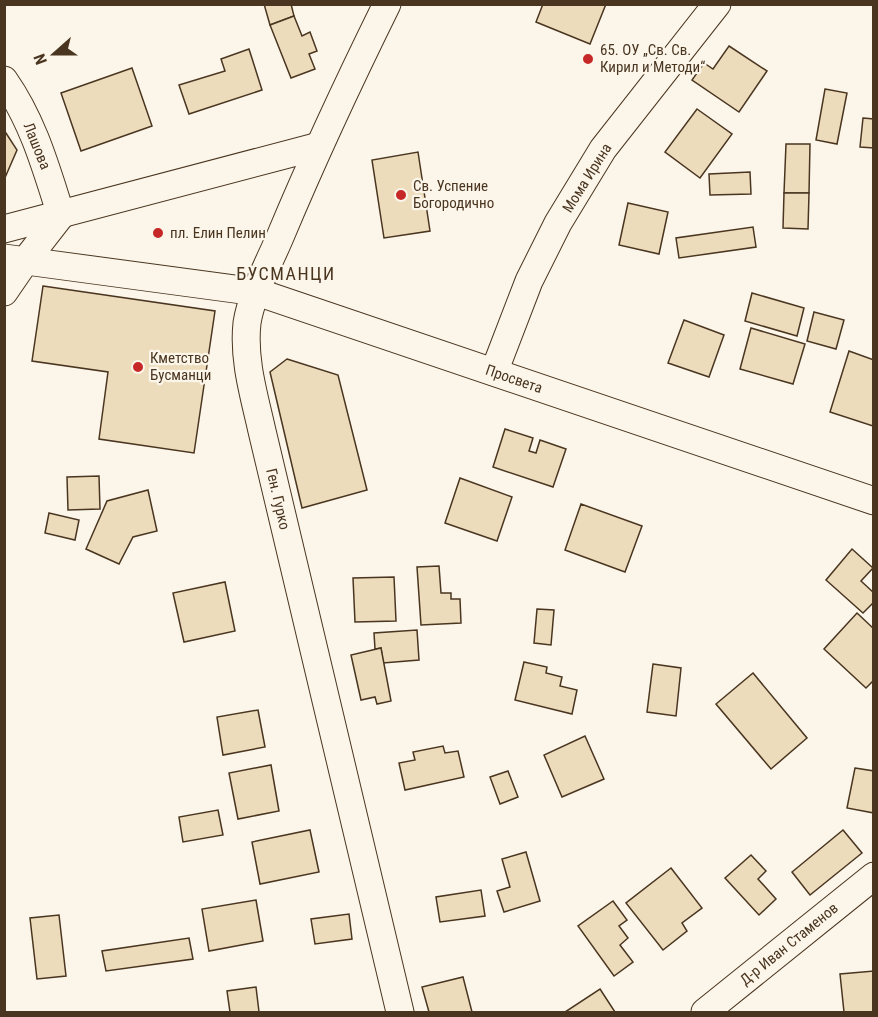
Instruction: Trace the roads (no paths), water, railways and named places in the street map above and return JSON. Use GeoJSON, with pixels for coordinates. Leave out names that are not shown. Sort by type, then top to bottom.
{"type":"FeatureCollection","features":[{"type":"Feature","properties":{"kind":"street","name":"Ген. Гурко"},"geometry":{"type":"LineString","coordinates":[[387,4],[318,146],[257,292],[248,320],[246,346],[248,369],[400,1012]]}},
{"type":"Feature","properties":{"kind":"street","name":"Мома Ирина"},"geometry":{"type":"LineString","coordinates":[[494,372],[529,280],[558,223],[603,149],[717,4]]}},
{"type":"Feature","properties":{"kind":"street","name":"Лашова"},"geometry":{"type":"LineString","coordinates":[[4,80],[15,95],[38,142],[61,215]]}},
{"type":"Feature","properties":{"kind":"street"},"geometry":{"type":"LineString","coordinates":[[4,229],[318,146]]}},
{"type":"Feature","properties":{"kind":"street"},"geometry":{"type":"LineString","coordinates":[[4,292],[15,259],[61,215]]}},
{"type":"Feature","properties":{"kind":"street","name":"Просвета"},"geometry":{"type":"LineString","coordinates":[[15,259],[257,292],[873,501]]}},
{"type":"Feature","properties":{"kind":"street","name":"Д-р Иван Стаменов"},"geometry":{"type":"LineString","coordinates":[[705,1012],[873,876]]}},
{"type":"Feature","properties":{"kind":"place","name":"65. ОУ „Св. Св. Кирил и Методи“"},"geometry":{"type":"Point","coordinates":[588,59]}},
{"type":"Feature","properties":{"kind":"place","name":"Св. Успение Богородично"},"geometry":{"type":"Point","coordinates":[401,195]}},
{"type":"Feature","properties":{"kind":"place","name":"пл. Елин Пелин"},"geometry":{"type":"Point","coordinates":[158,233]}},
{"type":"Feature","properties":{"kind":"place","name":"Кметство Бусманци"},"geometry":{"type":"Point","coordinates":[138,367]}},
{"type":"Feature","properties":{"kind":"district","name":"БУСМАНЦИ"},"geometry":{"type":"Point","coordinates":[286,274]}}]}
